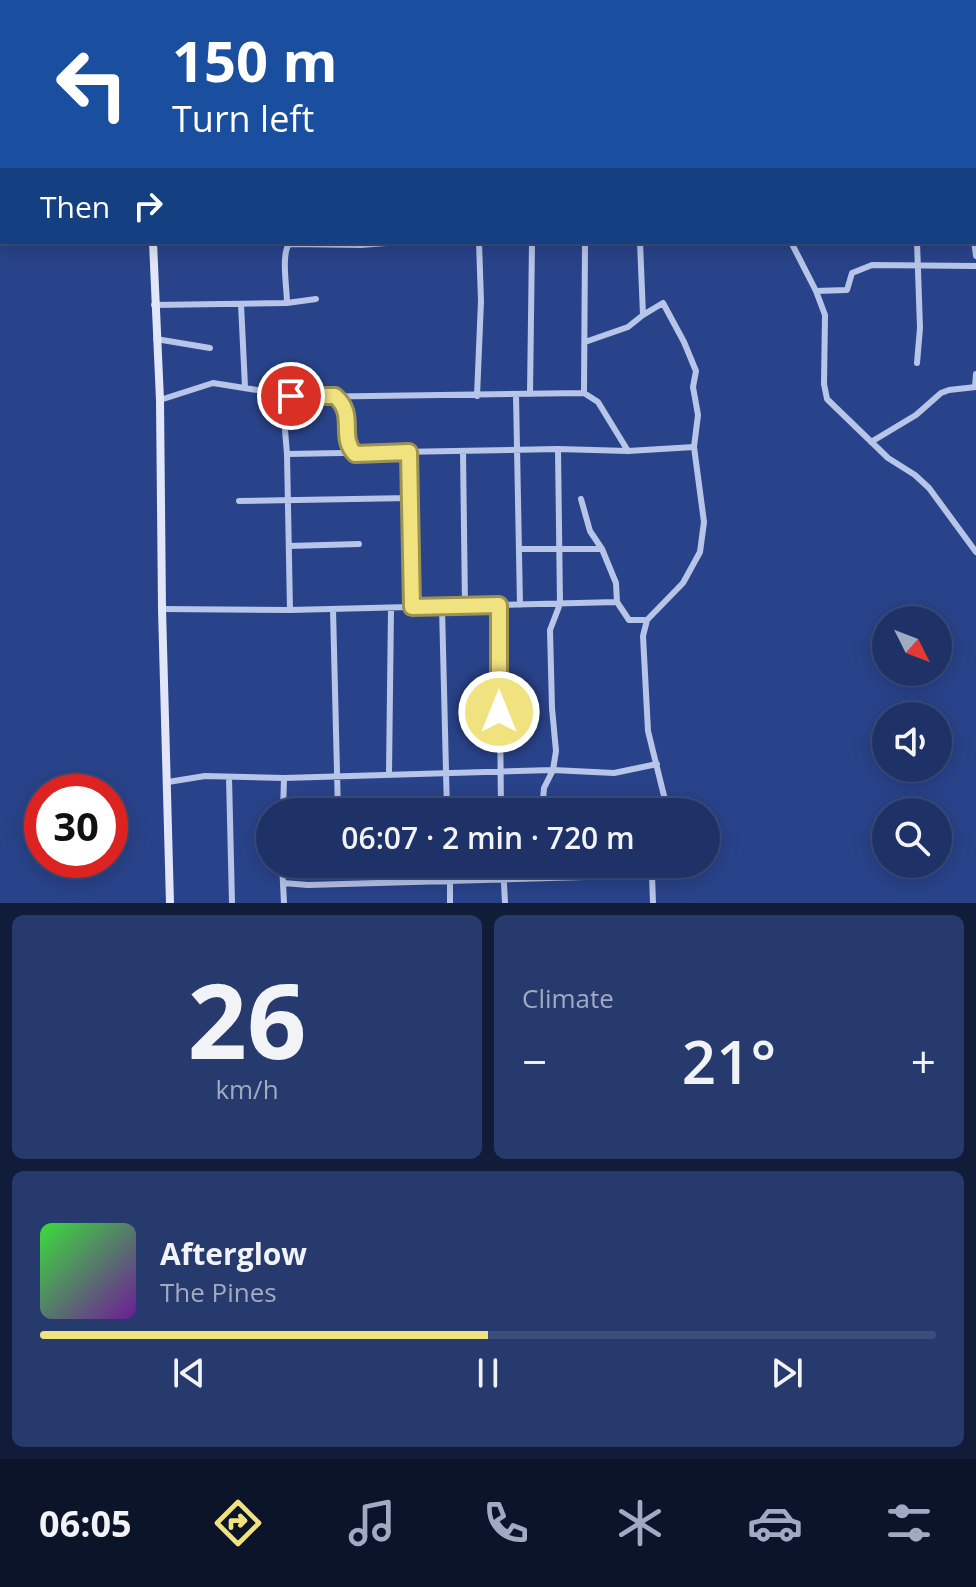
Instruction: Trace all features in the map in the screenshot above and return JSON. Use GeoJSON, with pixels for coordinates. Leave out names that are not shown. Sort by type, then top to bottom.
{"type":"FeatureCollection","features":[{"type":"Feature","properties":{"kind":"street"},"geometry":{"type":"LineString","coordinates":[[153,244],[160,400],[170,903]]}},
{"type":"Feature","properties":{"kind":"street"},"geometry":{"type":"LineString","coordinates":[[287,303],[285,249],[289,244],[374,244]]}},
{"type":"Feature","properties":{"kind":"street"},"geometry":{"type":"LineString","coordinates":[[477,396],[481,301],[479,244]]}},
{"type":"Feature","properties":{"kind":"street"},"geometry":{"type":"LineString","coordinates":[[530,394],[532,244]]}},
{"type":"Feature","properties":{"kind":"street"},"geometry":{"type":"LineString","coordinates":[[584,393],[585,244]]}},
{"type":"Feature","properties":{"kind":"street"},"geometry":{"type":"LineString","coordinates":[[640,244],[643,315]]}},
{"type":"Feature","properties":{"kind":"street"},"geometry":{"type":"LineString","coordinates":[[792,244],[825,315],[824,384],[827,399],[888,458],[929,488],[976,552]]}},
{"type":"Feature","properties":{"kind":"street"},"geometry":{"type":"LineString","coordinates":[[917,244],[920,328],[917,363]]}},
{"type":"Feature","properties":{"kind":"street"},"geometry":{"type":"LineString","coordinates":[[816,291],[847,290],[852,273],[872,265],[976,266]]}},
{"type":"Feature","properties":{"kind":"street"},"geometry":{"type":"LineString","coordinates":[[154,305],[287,303],[316,299]]}},
{"type":"Feature","properties":{"kind":"street"},"geometry":{"type":"LineString","coordinates":[[585,342],[628,327],[663,303],[696,371],[693,387],[698,415],[694,447],[704,522],[700,552],[683,583],[647,620],[643,636],[648,731],[665,798]]}},
{"type":"Feature","properties":{"kind":"street"},"geometry":{"type":"LineString","coordinates":[[241,304],[245,387]]}},
{"type":"Feature","properties":{"kind":"street"},"geometry":{"type":"LineString","coordinates":[[156,339],[210,348]]}},
{"type":"Feature","properties":{"kind":"street"},"geometry":{"type":"LineString","coordinates":[[871,442],[916,415],[941,393],[976,387],[976,374]]}},
{"type":"Feature","properties":{"kind":"street"},"geometry":{"type":"LineString","coordinates":[[160,400],[213,383],[301,397],[584,393],[598,402],[628,451]]}},
{"type":"Feature","properties":{"kind":"street"},"geometry":{"type":"LineString","coordinates":[[282,394],[287,454],[290,610]]}},
{"type":"Feature","properties":{"kind":"street"},"geometry":{"type":"LineString","coordinates":[[516,395],[520,605]]}},
{"type":"Feature","properties":{"kind":"street"},"geometry":{"type":"LineString","coordinates":[[335,396],[347,410],[348,442],[355,454]]}},
{"type":"Feature","properties":{"kind":"street"},"geometry":{"type":"LineString","coordinates":[[287,454],[558,449],[628,451],[694,447]]}},
{"type":"Feature","properties":{"kind":"street"},"geometry":{"type":"LineString","coordinates":[[543,798],[556,751],[550,630],[560,604],[558,449]]}},
{"type":"Feature","properties":{"kind":"street"},"geometry":{"type":"LineString","coordinates":[[463,451],[465,606]]}},
{"type":"Feature","properties":{"kind":"street"},"geometry":{"type":"LineString","coordinates":[[409,452],[412,607]]}},
{"type":"Feature","properties":{"kind":"street"},"geometry":{"type":"LineString","coordinates":[[239,501],[410,498]]}},
{"type":"Feature","properties":{"kind":"street"},"geometry":{"type":"LineString","coordinates":[[581,499],[590,531],[602,549],[616,583],[617,602],[629,620],[647,620]]}},
{"type":"Feature","properties":{"kind":"street"},"geometry":{"type":"LineString","coordinates":[[964,535],[976,536]]}},
{"type":"Feature","properties":{"kind":"street"},"geometry":{"type":"LineString","coordinates":[[289,546],[359,544]]}},
{"type":"Feature","properties":{"kind":"street"},"geometry":{"type":"LineString","coordinates":[[519,549],[602,549]]}},
{"type":"Feature","properties":{"kind":"street"},"geometry":{"type":"LineString","coordinates":[[162,609],[290,610],[617,602]]}},
{"type":"Feature","properties":{"kind":"street"},"geometry":{"type":"LineString","coordinates":[[499,605],[500,798]]}},
{"type":"Feature","properties":{"kind":"street"},"geometry":{"type":"LineString","coordinates":[[442,607],[446,798]]}},
{"type":"Feature","properties":{"kind":"street"},"geometry":{"type":"LineString","coordinates":[[389,774],[391,608]]}},
{"type":"Feature","properties":{"kind":"street"},"geometry":{"type":"LineString","coordinates":[[333,609],[338,798]]}},
{"type":"Feature","properties":{"kind":"street"},"geometry":{"type":"LineString","coordinates":[[168,782],[205,776],[284,778],[553,770],[614,773],[657,764]]}},
{"type":"Feature","properties":{"kind":"street"},"geometry":{"type":"LineString","coordinates":[[229,777],[232,903]]}},
{"type":"Feature","properties":{"kind":"street"},"geometry":{"type":"LineString","coordinates":[[283,798],[284,778]]}},
{"type":"Feature","properties":{"kind":"street"},"geometry":{"type":"LineString","coordinates":[[283,878],[284,903]]}},
{"type":"Feature","properties":{"kind":"street"},"geometry":{"type":"LineString","coordinates":[[283,883],[308,885],[504,878],[505,903]]}},
{"type":"Feature","properties":{"kind":"street"},"geometry":{"type":"LineString","coordinates":[[652,878],[653,903]]}},
{"type":"Feature","properties":{"kind":"street"},"geometry":{"type":"LineString","coordinates":[[450,880],[450,903]]}},
{"type":"Feature","properties":{"kind":"route"},"geometry":{"type":"LineString","coordinates":[[291,396],[335,396],[343,403],[347,410],[349,448],[355,454],[409,452],[412,607],[499,605],[499,712]]}}]}
